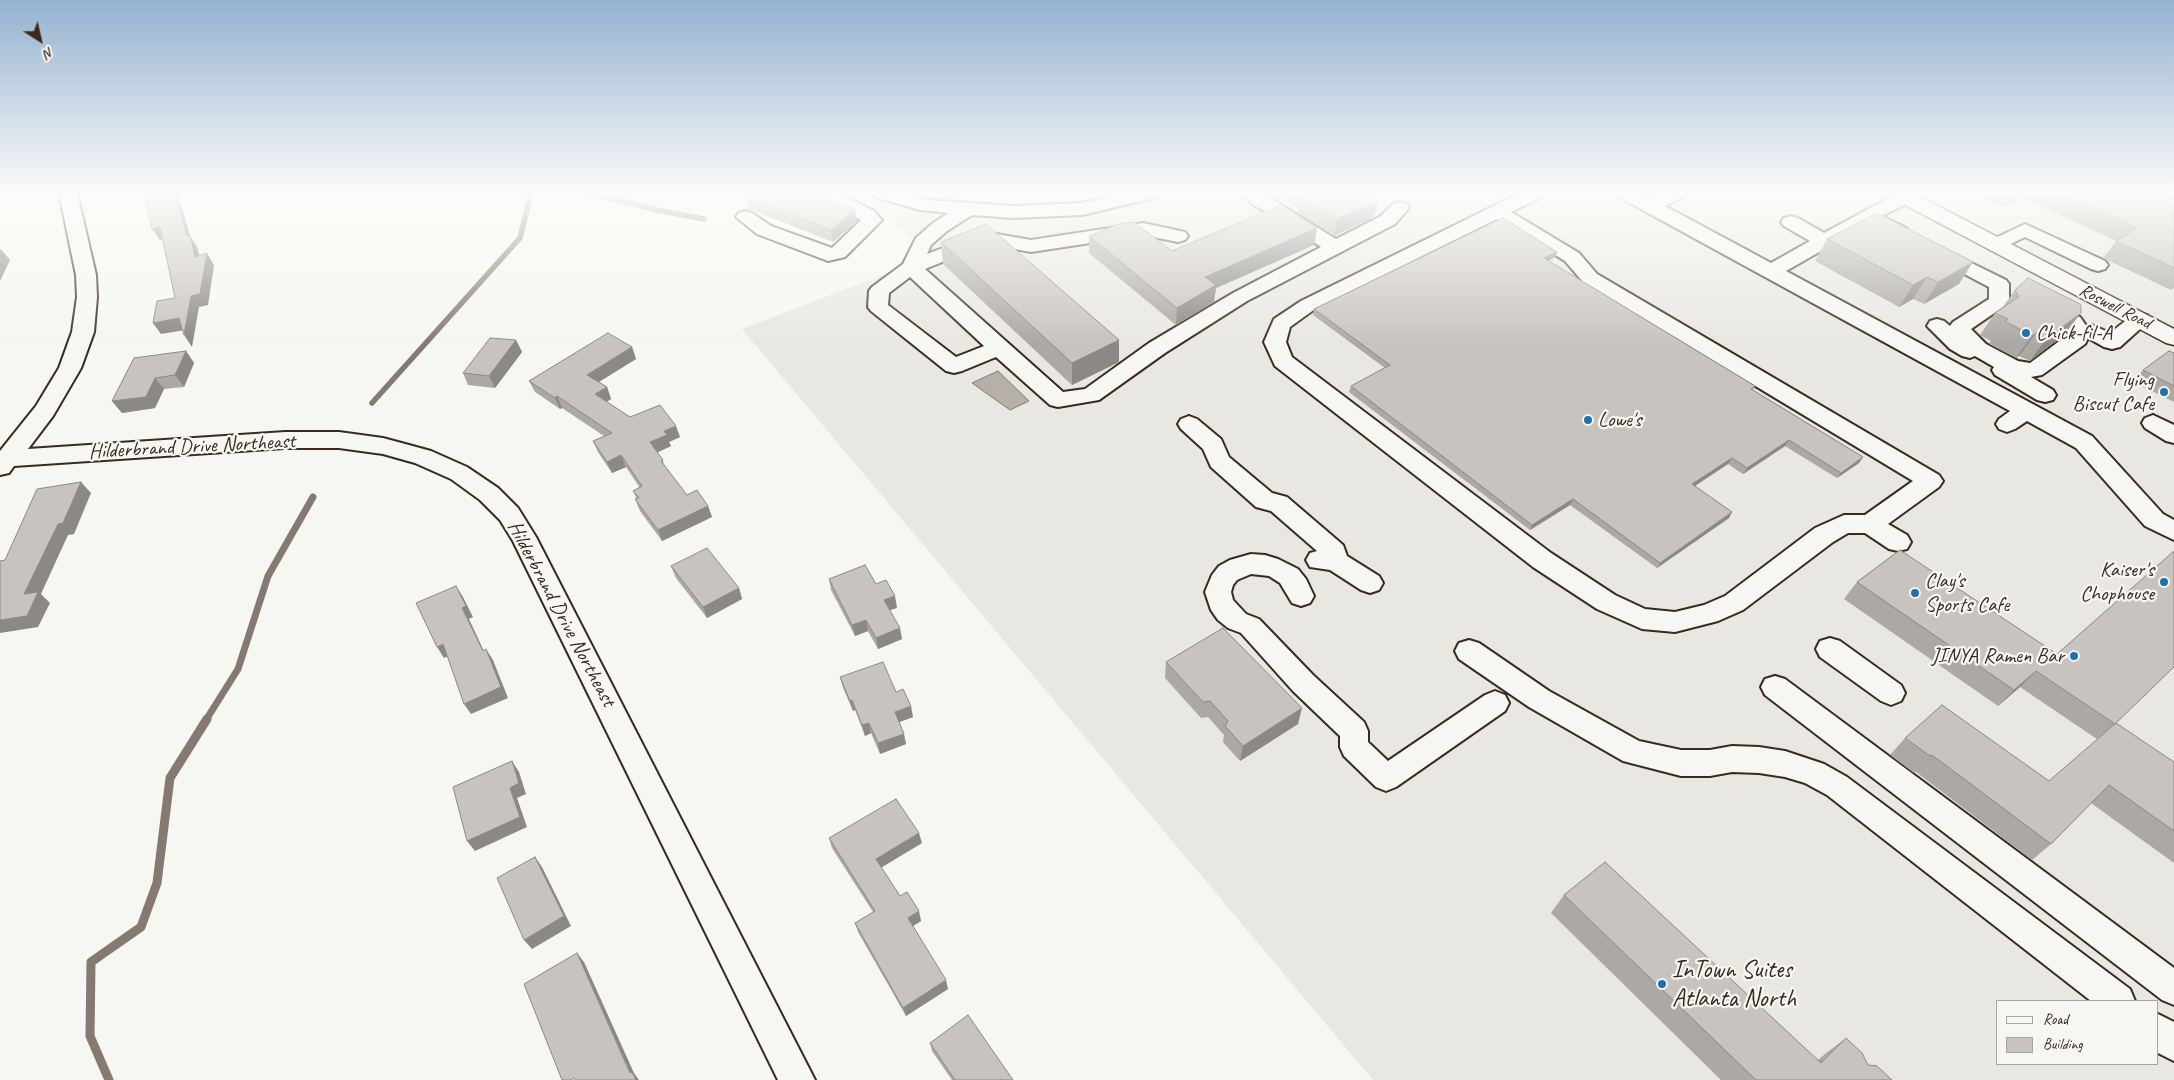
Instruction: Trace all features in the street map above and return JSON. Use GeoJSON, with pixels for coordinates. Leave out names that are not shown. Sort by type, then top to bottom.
{"type":"FeatureCollection","features":[{"type":"Feature","properties":{"kind":"main road","name":"Roswell Road"},"geometry":{"type":"LineString","coordinates":[[1993,243],[2174,338]]}},
{"type":"Feature","properties":{"kind":"street"},"geometry":{"type":"LineString","coordinates":[[3,462],[45,411],[70,368],[83,332],[87,297],[86,275],[79,243]]}},
{"type":"Feature","properties":{"kind":"street"},"geometry":{"type":"LineString","coordinates":[[798,243],[828,255],[838,253],[848,243]]}},
{"type":"Feature","properties":{"kind":"street"},"geometry":{"type":"LineString","coordinates":[[911,267],[922,243]]}},
{"type":"Feature","properties":{"kind":"street"},"geometry":{"type":"LineString","coordinates":[[971,243],[911,267],[880,291],[878,307],[954,366],[999,348]]}},
{"type":"Feature","properties":{"kind":"street"},"geometry":{"type":"LineString","coordinates":[[1016,243],[1031,246],[1049,243]]}},
{"type":"Feature","properties":{"kind":"street"},"geometry":{"type":"LineString","coordinates":[[1329,243],[1336,248]]}},
{"type":"Feature","properties":{"kind":"street"},"geometry":{"type":"LineString","coordinates":[[911,267],[1058,400],[1091,395],[1157,348],[1240,297],[1345,243]]}},
{"type":"Feature","properties":{"kind":"street"},"geometry":{"type":"LineString","coordinates":[[1434,243],[1308,305],[1281,324],[1275,342],[1283,361],[1542,560],[1606,602],[1642,619],[1675,622],[1709,614],[1734,603],[1824,535],[1844,524],[1870,524],[1898,542]]}},
{"type":"Feature","properties":{"kind":"street"},"geometry":{"type":"LineString","coordinates":[[1550,243],[1572,257],[1590,278],[1930,481],[1870,524]]}},
{"type":"Feature","properties":{"kind":"street"},"geometry":{"type":"LineString","coordinates":[[1720,243],[1908,345],[2036,403]]}},
{"type":"Feature","properties":{"kind":"street"},"geometry":{"type":"LineString","coordinates":[[1772,272],[1820,243]]}},
{"type":"Feature","properties":{"kind":"street"},"geometry":{"type":"LineString","coordinates":[[1921,243],[1999,284]]}},
{"type":"Feature","properties":{"kind":"street"},"geometry":{"type":"LineString","coordinates":[[2053,243],[2098,265]]}},
{"type":"Feature","properties":{"kind":"street"},"geometry":{"type":"LineString","coordinates":[[1999,284],[1999,301],[1960,327],[1961,334],[1978,349],[2013,368],[2034,370],[2077,340],[2077,328],[2073,322]]}},
{"type":"Feature","properties":{"kind":"street"},"geometry":{"type":"LineString","coordinates":[[1908,345],[1999,284]]}},
{"type":"Feature","properties":{"kind":"street"},"geometry":{"type":"LineString","coordinates":[[2092,332],[2112,342],[2140,320]]}},
{"type":"Feature","properties":{"kind":"street"},"geometry":{"type":"LineString","coordinates":[[1937,326],[2084,442],[2166,519]]}},
{"type":"Feature","properties":{"kind":"street"},"geometry":{"type":"LineString","coordinates":[[2007,424],[2036,403]]}},
{"type":"Feature","properties":{"kind":"street"},"geometry":{"type":"LineString","coordinates":[[2153,423],[2174,434]]}},
{"type":"Feature","properties":{"kind":"street"},"geometry":{"type":"LineString","coordinates":[[1188,424],[1213,446],[1219,461],[1265,502],[1266,512],[1319,560],[1335,561],[1370,584]]}},
{"type":"Feature","properties":{"kind":"street","name":"Hilderbrand Drive Northeast"},"geometry":{"type":"LineString","coordinates":[[3,462],[285,440],[339,440],[383,446],[423,457],[459,473],[489,494],[508,514],[524,537],[796,1080]]}},
{"type":"Feature","properties":{"kind":"street"},"geometry":{"type":"LineString","coordinates":[[1301,596],[1297,586],[1289,576],[1278,569],[1258,565],[1239,567],[1228,573],[1221,582],[1218,592],[1220,603],[1227,613],[1237,621],[1250,626],[1302,683],[1354,731],[1354,747],[1386,778],[1495,703]]}},
{"type":"Feature","properties":{"kind":"street"},"geometry":{"type":"LineString","coordinates":[[1830,649],[1891,693]]}},
{"type":"Feature","properties":{"kind":"street"},"geometry":{"type":"LineString","coordinates":[[1470,651],[1539,699],[1633,752],[1681,763],[1710,763],[1732,759],[1759,760],[1785,764],[1814,773],[1837,786],[2117,1000]]}},
{"type":"Feature","properties":{"kind":"street"},"geometry":{"type":"LineString","coordinates":[[1775,687],[2174,988]]}},
{"type":"Feature","properties":{"kind":"street"},"geometry":{"type":"LineString","coordinates":[[2159,1033],[2174,1044]]}},
{"type":"Feature","properties":{"kind":"shaded area"},"geometry":{"type":"Polygon","coordinates":[[[917,243],[2174,243],[2174,1080],[1373,1080],[742,329],[931,256],[917,243]]]}},
{"type":"Feature","properties":{"kind":"shaded area"},"geometry":{"type":"Polygon","coordinates":[[[998,371],[1029,401],[1010,410],[972,383],[998,371]]]}},
{"type":"Feature","properties":{"kind":"building"},"geometry":{"type":"Polygon","coordinates":[[[163,243],[192,243],[195,257],[207,253],[200,294],[191,296],[184,335],[179,318],[153,323],[157,301],[175,298],[163,243]]]}},
{"type":"Feature","properties":{"kind":"building"},"geometry":{"type":"Polygon","coordinates":[[[943,243],[1008,243],[1119,340],[1072,363],[943,243]]]}},
{"type":"Feature","properties":{"kind":"building"},"geometry":{"type":"Polygon","coordinates":[[[1098,243],[1162,243],[1172,251],[1190,243],[1282,243],[1205,277],[1216,285],[1177,308],[1098,243]]]}},
{"type":"Feature","properties":{"kind":"building","name":"Lowe's"},"geometry":{"type":"Polygon","coordinates":[[[1450,243],[1543,243],[1557,252],[1544,258],[1755,386],[1751,389],[1863,457],[1841,473],[1789,440],[1747,468],[1732,458],[1692,484],[1732,512],[1660,563],[1573,499],[1532,525],[1351,386],[1390,365],[1314,309],[1450,243]]]}},
{"type":"Feature","properties":{"kind":"building"},"geometry":{"type":"Polygon","coordinates":[[[1835,243],[1937,243],[1973,262],[1938,282],[1927,277],[1913,285],[1835,243]]]}},
{"type":"Feature","properties":{"kind":"building"},"geometry":{"type":"Polygon","coordinates":[[[2121,243],[2174,243],[2174,268],[2121,243]]]}},
{"type":"Feature","properties":{"kind":"building"},"geometry":{"type":"Polygon","coordinates":[[[2028,278],[2081,306],[2081,313],[2046,339],[2036,333],[2032,336],[2005,321],[2008,319],[1995,313],[2019,297],[2015,290],[2028,278]]]}},
{"type":"Feature","properties":{"kind":"building"},"geometry":{"type":"Polygon","coordinates":[[[608,333],[632,347],[587,375],[607,387],[595,394],[630,417],[660,405],[676,426],[664,431],[667,435],[650,442],[663,460],[661,461],[687,495],[697,490],[708,506],[658,530],[635,499],[639,498],[633,491],[642,486],[621,455],[607,462],[593,441],[612,433],[557,396],[555,398],[529,381],[608,333]]]}},
{"type":"Feature","properties":{"kind":"building"},"geometry":{"type":"Polygon","coordinates":[[[490,338],[516,340],[489,376],[463,373],[490,338]]]}},
{"type":"Feature","properties":{"kind":"building"},"geometry":{"type":"Polygon","coordinates":[[[186,351],[175,375],[155,378],[146,397],[112,401],[134,358],[186,351]]]}},
{"type":"Feature","properties":{"kind":"building"},"geometry":{"type":"Polygon","coordinates":[[[2169,351],[2174,353],[2174,386],[2143,370],[2169,351]]]}},
{"type":"Feature","properties":{"kind":"building"},"geometry":{"type":"Polygon","coordinates":[[[81,482],[63,523],[58,524],[24,594],[38,592],[27,616],[0,620],[0,561],[5,560],[37,489],[81,482]]]}},
{"type":"Feature","properties":{"kind":"building"},"geometry":{"type":"Polygon","coordinates":[[[707,548],[739,588],[703,607],[671,566],[707,548]]]}},
{"type":"Feature","properties":{"kind":"building"},"geometry":{"type":"Polygon","coordinates":[[[1900,550],[2057,654],[2174,551],[2174,667],[2115,724],[2036,671],[2014,690],[1857,582],[1900,550]]]}},
{"type":"Feature","properties":{"kind":"building"},"geometry":{"type":"Polygon","coordinates":[[[865,565],[876,584],[886,580],[895,596],[884,600],[900,628],[876,638],[866,620],[852,625],[829,579],[865,565]]]}},
{"type":"Feature","properties":{"kind":"building"},"geometry":{"type":"Polygon","coordinates":[[[456,586],[466,606],[462,608],[483,651],[486,649],[501,687],[464,704],[443,644],[437,647],[416,603],[456,586]]]}},
{"type":"Feature","properties":{"kind":"building"},"geometry":{"type":"Polygon","coordinates":[[[1223,628],[1302,708],[1243,746],[1225,726],[1228,721],[1210,701],[1203,702],[1166,662],[1223,628]]]}},
{"type":"Feature","properties":{"kind":"building"},"geometry":{"type":"Polygon","coordinates":[[[883,662],[896,692],[903,689],[911,706],[895,712],[904,734],[878,743],[869,723],[862,725],[840,677],[883,662]]]}},
{"type":"Feature","properties":{"kind":"building"},"geometry":{"type":"Polygon","coordinates":[[[1942,705],[2049,781],[2116,723],[2174,762],[2174,831],[2109,785],[2051,844],[1932,755],[1930,756],[1905,738],[1942,705]]]}},
{"type":"Feature","properties":{"kind":"building"},"geometry":{"type":"Polygon","coordinates":[[[512,761],[519,783],[510,788],[520,817],[467,841],[453,787],[512,761]]]}},
{"type":"Feature","properties":{"kind":"building"},"geometry":{"type":"Polygon","coordinates":[[[896,799],[919,833],[876,859],[900,896],[907,892],[919,911],[908,918],[946,980],[903,1008],[855,923],[875,911],[829,838],[896,799]]]}},
{"type":"Feature","properties":{"kind":"building"},"geometry":{"type":"Polygon","coordinates":[[[535,857],[564,916],[524,940],[497,878],[535,857]]]}},
{"type":"Feature","properties":{"kind":"building"},"geometry":{"type":"Polygon","coordinates":[[[1605,862],[1821,1063],[1846,1038],[1862,1053],[1868,1065],[1877,1066],[1892,1080],[1756,1080],[1564,895],[1605,862]]]}},
{"type":"Feature","properties":{"kind":"building"},"geometry":{"type":"Polygon","coordinates":[[[577,953],[630,1073],[632,1072],[636,1080],[575,1080],[574,1078],[562,1080],[524,984],[577,953]]]}},
{"type":"Feature","properties":{"kind":"building"},"geometry":{"type":"Polygon","coordinates":[[[968,1015],[1013,1080],[955,1080],[930,1043],[968,1015]]]}},
{"type":"Feature","properties":{"kind":"waterway"},"geometry":{"type":"LineString","coordinates":[[372,403],[515,243]]}},
{"type":"Feature","properties":{"kind":"waterway"},"geometry":{"type":"LineString","coordinates":[[206,720],[238,669],[268,576],[313,497]]}},
{"type":"Feature","properties":{"kind":"waterway"},"geometry":{"type":"LineString","coordinates":[[109,1080],[90,1036],[91,962],[141,927],[157,883],[170,778],[207,719]]}},
{"type":"Feature","properties":{"kind":"place","name":"Chick-fil-A"},"geometry":{"type":"Point","coordinates":[2026,333]}},
{"type":"Feature","properties":{"kind":"place","name":"Flying Biscut Cafe"},"geometry":{"type":"Point","coordinates":[2164,392]}},
{"type":"Feature","properties":{"kind":"place","name":"Lowe's"},"geometry":{"type":"Point","coordinates":[1588,420]}},
{"type":"Feature","properties":{"kind":"place","name":"Kaiser's Chophouse"},"geometry":{"type":"Point","coordinates":[2164,582]}},
{"type":"Feature","properties":{"kind":"place","name":"Clay's Sports Cafe"},"geometry":{"type":"Point","coordinates":[1915,593]}},
{"type":"Feature","properties":{"kind":"place","name":"JINYA Ramen Bar"},"geometry":{"type":"Point","coordinates":[2074,656]}},
{"type":"Feature","properties":{"kind":"place","name":"InTown Suites Atlanta North"},"geometry":{"type":"Point","coordinates":[1662,984]}}]}
